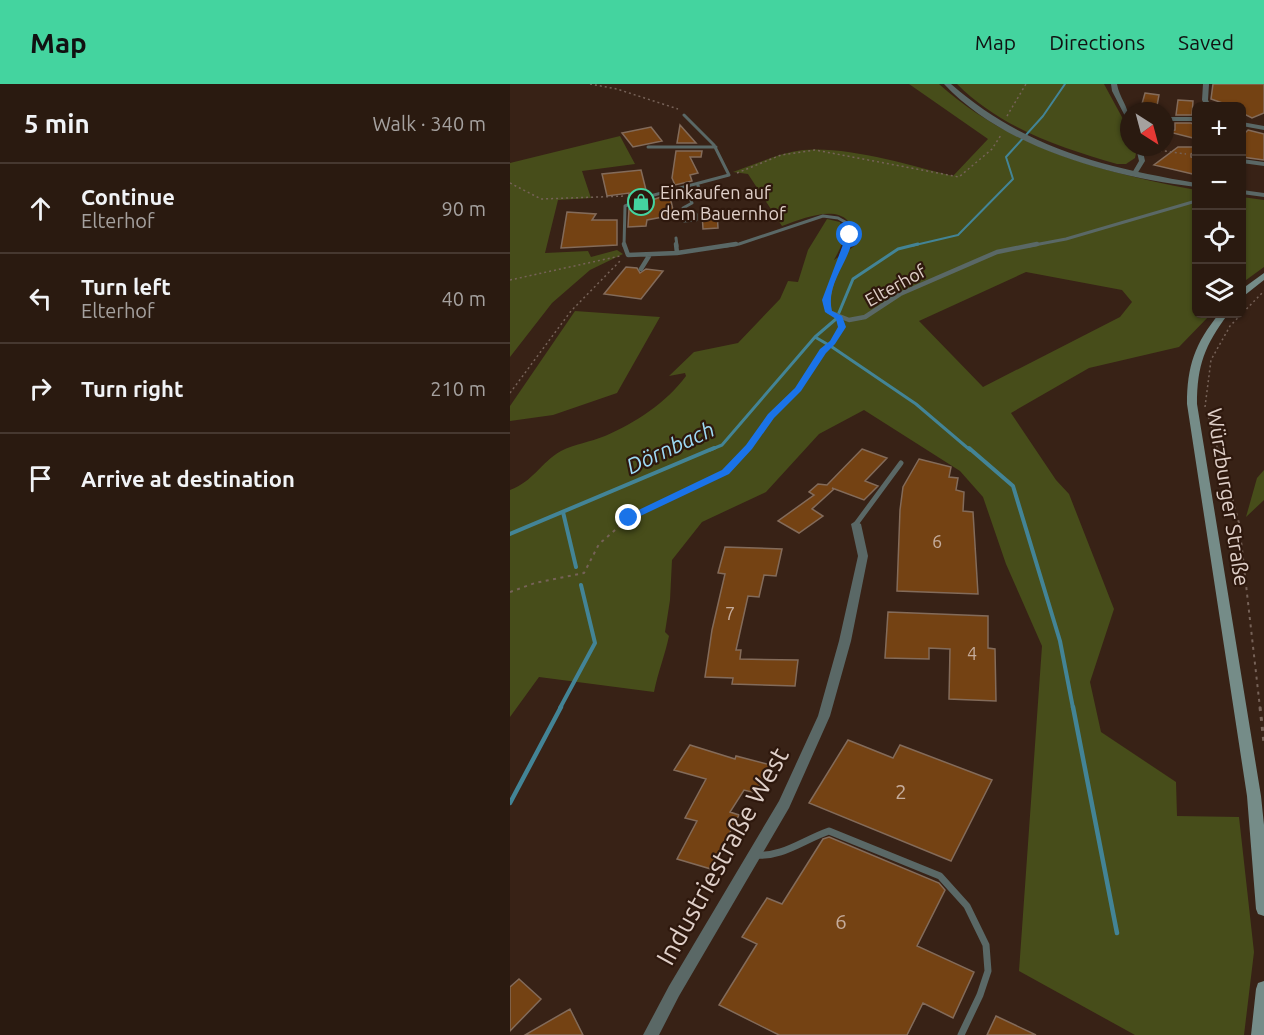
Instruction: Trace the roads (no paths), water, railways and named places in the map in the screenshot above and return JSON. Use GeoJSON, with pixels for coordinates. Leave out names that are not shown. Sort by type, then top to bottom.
{"type":"FeatureCollection","features":[{"type":"Feature","properties":{"kind":"main road"},"geometry":{"type":"LineString","coordinates":[[1246,290],[1264,276]]}},
{"type":"Feature","properties":{"kind":"main road","name":"Würzburger Straße"},"geometry":{"type":"LineString","coordinates":[[1220,318],[1210,329],[1196,357],[1192,404],[1254,796],[1264,909]]}},
{"type":"Feature","properties":{"kind":"main road"},"geometry":{"type":"LineString","coordinates":[[1260,1035],[1264,989]]}},
{"type":"Feature","properties":{"kind":"street"},"geometry":{"type":"LineString","coordinates":[[947,84],[963,101],[1013,132],[1041,144],[1135,173],[1192,184]]}},
{"type":"Feature","properties":{"kind":"street"},"geometry":{"type":"LineString","coordinates":[[1114,84],[1121,102]]}},
{"type":"Feature","properties":{"kind":"street"},"geometry":{"type":"LineString","coordinates":[[1206,84],[1206,102]]}},
{"type":"Feature","properties":{"kind":"street"},"geometry":{"type":"LineString","coordinates":[[1174,119],[1192,119]]}},
{"type":"Feature","properties":{"kind":"street"},"geometry":{"type":"LineString","coordinates":[[1246,125],[1264,128]]}},
{"type":"Feature","properties":{"kind":"street"},"geometry":{"type":"LineString","coordinates":[[1135,173],[1142,161],[1141,156]]}},
{"type":"Feature","properties":{"kind":"street"},"geometry":{"type":"LineString","coordinates":[[1246,162],[1264,164]]}},
{"type":"Feature","properties":{"kind":"street"},"geometry":{"type":"LineString","coordinates":[[1246,193],[1264,195]]}},
{"type":"Feature","properties":{"kind":"street","name":"Industriestraße West"},"geometry":{"type":"LineString","coordinates":[[651,1035],[674,991],[784,804],[824,716],[845,641],[863,556],[855,524]]}},
{"type":"Feature","properties":{"kind":"lane"},"geometry":{"type":"LineString","coordinates":[[630,204],[654,195],[729,176],[716,147],[684,115]]}},
{"type":"Feature","properties":{"kind":"lane"},"geometry":{"type":"LineString","coordinates":[[648,147],[716,147]]}},
{"type":"Feature","properties":{"kind":"lane"},"geometry":{"type":"LineString","coordinates":[[684,215],[683,208],[692,203],[690,198],[699,191],[698,185]]}},
{"type":"Feature","properties":{"kind":"lane","name":"Elterhof"},"geometry":{"type":"LineString","coordinates":[[630,204],[625,206],[624,229],[624,246],[628,255],[649,256],[739,244],[816,217],[831,216],[843,219],[848,228],[849,243],[840,260],[826,300],[829,312],[839,318],[849,320],[870,315],[900,294],[997,252],[1066,239],[1192,202]]}},
{"type":"Feature","properties":{"kind":"lane"},"geometry":{"type":"LineString","coordinates":[[630,204],[644,205]]}},
{"type":"Feature","properties":{"kind":"lane"},"geometry":{"type":"LineString","coordinates":[[676,238],[676,253]]}},
{"type":"Feature","properties":{"kind":"lane"},"geometry":{"type":"LineString","coordinates":[[641,269],[649,256]]}},
{"type":"Feature","properties":{"kind":"lane"},"geometry":{"type":"LineString","coordinates":[[855,524],[902,463]]}},
{"type":"Feature","properties":{"kind":"lane"},"geometry":{"type":"LineString","coordinates":[[754,855],[764,858],[774,856],[817,834],[829,831],[841,833],[940,876],[955,888],[981,932],[989,956],[988,974],[961,1035]]}},
{"type":"Feature","properties":{"kind":"waterway","name":"Dörnbach"},"geometry":{"type":"LineString","coordinates":[[911,246],[958,235],[1013,179],[1006,157],[1043,116],[1065,84]]}},
{"type":"Feature","properties":{"kind":"waterway","name":"Dörnbach"},"geometry":{"type":"LineString","coordinates":[[838,315],[853,279],[898,249],[918,244]]}},
{"type":"Feature","properties":{"kind":"waterway","name":"Dörnbach"},"geometry":{"type":"LineString","coordinates":[[815,337],[836,319]]}},
{"type":"Feature","properties":{"kind":"waterway","name":"Dörnbach"},"geometry":{"type":"LineString","coordinates":[[710,450],[722,445],[815,337]]}},
{"type":"Feature","properties":{"kind":"waterway"},"geometry":{"type":"LineString","coordinates":[[815,337],[827,344]]}},
{"type":"Feature","properties":{"kind":"waterway"},"geometry":{"type":"LineString","coordinates":[[832,347],[916,404],[970,450]]}},
{"type":"Feature","properties":{"kind":"waterway","name":"Dörnbach"},"geometry":{"type":"LineString","coordinates":[[510,534],[714,448]]}},
{"type":"Feature","properties":{"kind":"waterway"},"geometry":{"type":"LineString","coordinates":[[969,448],[1013,486],[1060,641],[1073,708]]}},
{"type":"Feature","properties":{"kind":"waterway"},"geometry":{"type":"LineString","coordinates":[[563,512],[576,567]]}},
{"type":"Feature","properties":{"kind":"waterway"},"geometry":{"type":"LineString","coordinates":[[560,708],[595,643],[581,585]]}},
{"type":"Feature","properties":{"kind":"waterway"},"geometry":{"type":"LineString","coordinates":[[510,803],[561,707]]}},
{"type":"Feature","properties":{"kind":"waterway"},"geometry":{"type":"LineString","coordinates":[[1073,707],[1117,933]]}},
{"type":"Feature","properties":{"kind":"place","name":"Einkaufen auf dem Bauernhof"},"geometry":{"type":"Point","coordinates":[641,202]}}]}
